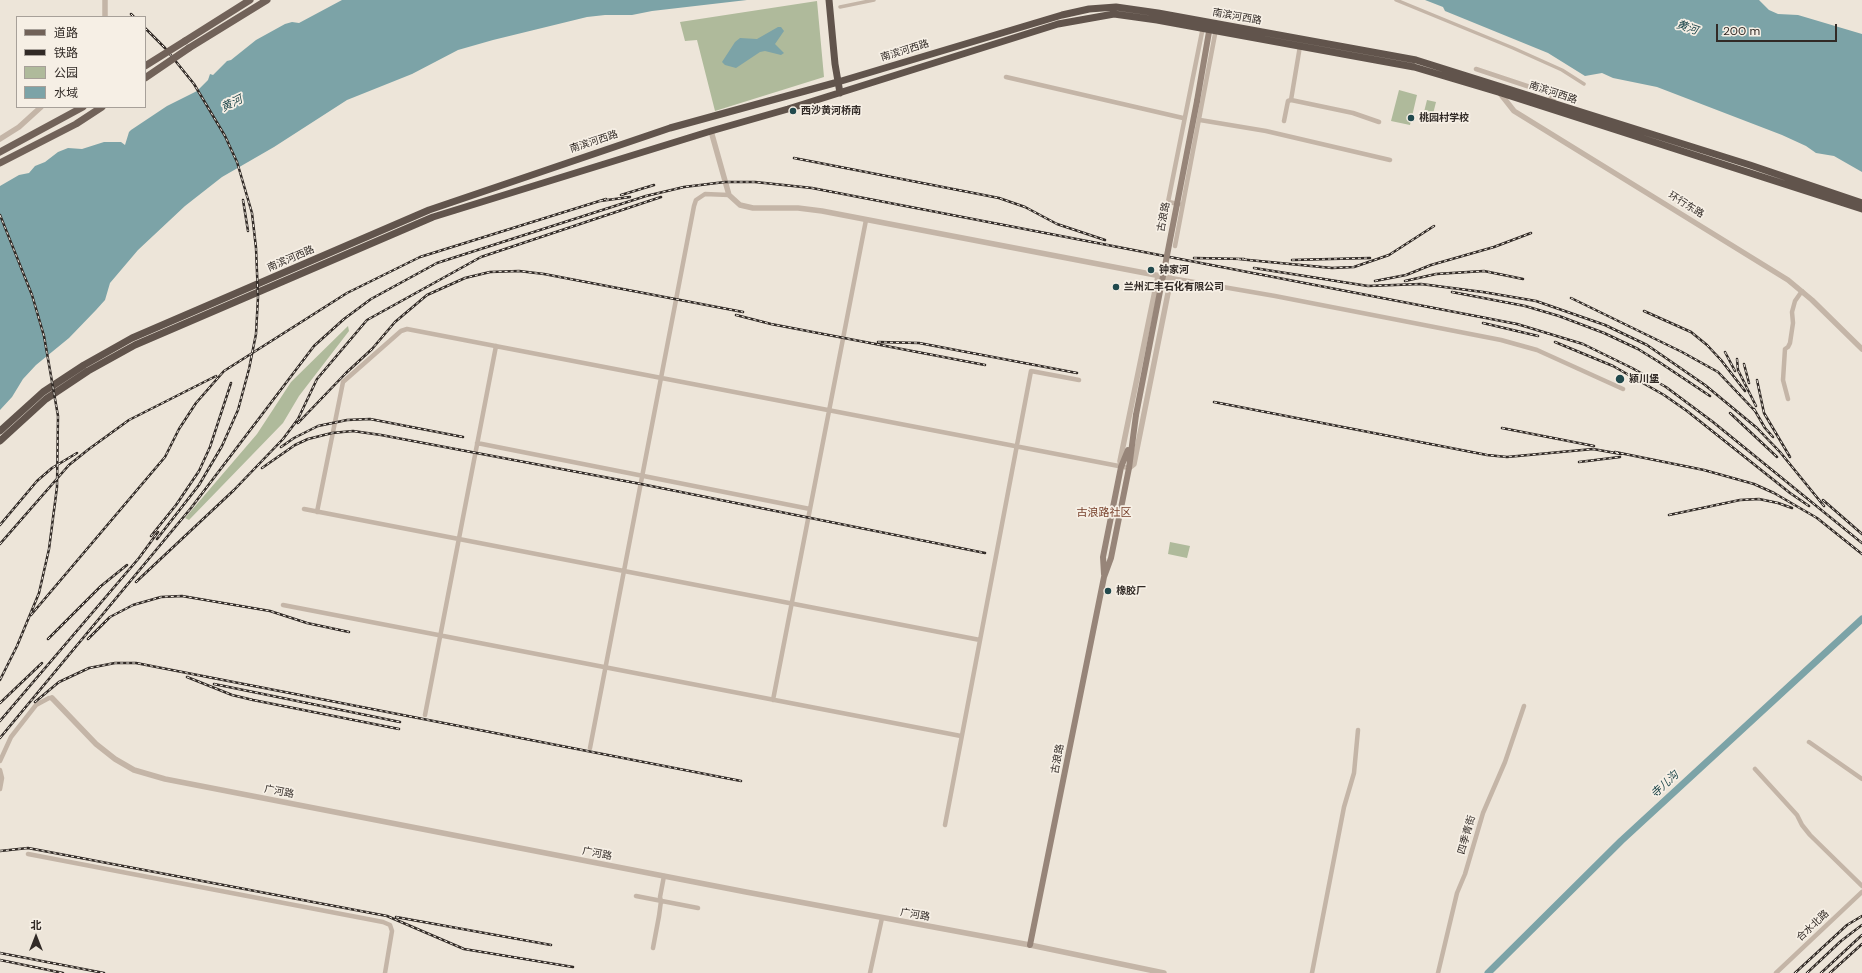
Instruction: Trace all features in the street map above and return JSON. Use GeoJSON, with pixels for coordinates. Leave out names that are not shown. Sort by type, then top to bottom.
{"type":"FeatureCollection","features":[{"type":"Feature","properties":{"kind":"highway"},"geometry":{"type":"LineString","coordinates":[[830,4],[840,93]]}},
{"type":"Feature","properties":{"kind":"highway","name":"南滨河西路"},"geometry":{"type":"LineString","coordinates":[[0,431],[43,392],[84,365],[132,338],[429,210],[670,128],[838,82],[1062,15],[1089,9],[1116,7],[1300,46],[1414,67],[1557,105],[1750,165],[1862,203]]}},
{"type":"Feature","properties":{"kind":"highway","name":"南滨河西路"},"geometry":{"type":"LineString","coordinates":[[0,441],[46,399],[88,371],[135,345],[433,217],[711,131],[840,93],[1058,24],[1114,14],[1210,26],[1416,60],[1862,209]]}},
{"type":"Feature","properties":{"kind":"main road"},"geometry":{"type":"LineString","coordinates":[[146,65],[250,0]]}},
{"type":"Feature","properties":{"kind":"main road"},"geometry":{"type":"LineString","coordinates":[[146,77],[189,48],[267,0]]}},
{"type":"Feature","properties":{"kind":"main road","name":"古浪路"},"geometry":{"type":"LineString","coordinates":[[1104,577],[1103,557],[1121,467],[1125,461],[1136,415],[1197,101],[1210,26]]}},
{"type":"Feature","properties":{"kind":"main road"},"geometry":{"type":"LineString","coordinates":[[0,152],[81,108]]}},
{"type":"Feature","properties":{"kind":"main road"},"geometry":{"type":"LineString","coordinates":[[0,163],[76,124],[100,108]]}},
{"type":"Feature","properties":{"kind":"main road","name":"古浪路"},"geometry":{"type":"LineString","coordinates":[[1030,945],[1046,873],[1104,577],[1111,558],[1129,468],[1136,415]]}},
{"type":"Feature","properties":{"kind":"street"},"geometry":{"type":"LineString","coordinates":[[105,0],[105,16]]}},
{"type":"Feature","properties":{"kind":"street"},"geometry":{"type":"LineString","coordinates":[[840,7],[874,0]]}},
{"type":"Feature","properties":{"kind":"street"},"geometry":{"type":"LineString","coordinates":[[1396,0],[1513,48],[1562,70],[1584,84]]}},
{"type":"Feature","properties":{"kind":"street"},"geometry":{"type":"LineString","coordinates":[[1183,205],[1168,202],[1184,118],[1210,26]]}},
{"type":"Feature","properties":{"kind":"street"},"geometry":{"type":"LineString","coordinates":[[1175,246],[1200,120],[1210,26]]}},
{"type":"Feature","properties":{"kind":"street"},"geometry":{"type":"LineString","coordinates":[[1284,121],[1288,101],[1291,100],[1300,46]]}},
{"type":"Feature","properties":{"kind":"street"},"geometry":{"type":"LineString","coordinates":[[1476,69],[1548,93],[1557,105]]}},
{"type":"Feature","properties":{"kind":"street"},"geometry":{"type":"LineString","coordinates":[[1006,77],[1184,118]]}},
{"type":"Feature","properties":{"kind":"street","name":"环行东路"},"geometry":{"type":"LineString","coordinates":[[1497,88],[1514,111],[1770,268],[1802,291],[1862,349]]}},
{"type":"Feature","properties":{"kind":"street"},"geometry":{"type":"LineString","coordinates":[[1291,100],[1353,113],[1379,122]]}},
{"type":"Feature","properties":{"kind":"street"},"geometry":{"type":"LineString","coordinates":[[0,140],[19,127],[40,108]]}},
{"type":"Feature","properties":{"kind":"street"},"geometry":{"type":"LineString","coordinates":[[1200,120],[1266,131],[1390,160]]}},
{"type":"Feature","properties":{"kind":"street"},"geometry":{"type":"LineString","coordinates":[[711,131],[729,195],[733,200],[746,206],[810,209],[1501,340],[1537,350],[1623,388]]}},
{"type":"Feature","properties":{"kind":"street"},"geometry":{"type":"LineString","coordinates":[[590,748],[604,668],[694,206],[696,200],[705,194],[729,195]]}},
{"type":"Feature","properties":{"kind":"street"},"geometry":{"type":"LineString","coordinates":[[773,700],[866,220]]}},
{"type":"Feature","properties":{"kind":"street","name":"古浪路"},"geometry":{"type":"LineString","coordinates":[[1121,467],[1120,461],[1158,276]]}},
{"type":"Feature","properties":{"kind":"street","name":"古浪路"},"geometry":{"type":"LineString","coordinates":[[1129,468],[1134,464],[1171,278]]}},
{"type":"Feature","properties":{"kind":"street"},"geometry":{"type":"LineString","coordinates":[[1788,399],[1784,390],[1785,348],[1788,347],[1790,343],[1793,323],[1792,312],[1795,301],[1802,291]]}},
{"type":"Feature","properties":{"kind":"street"},"geometry":{"type":"LineString","coordinates":[[317,512],[341,385],[345,378],[401,331],[407,329],[830,409],[1129,468]]}},
{"type":"Feature","properties":{"kind":"street"},"geometry":{"type":"LineString","coordinates":[[424,715],[496,346]]}},
{"type":"Feature","properties":{"kind":"street"},"geometry":{"type":"LineString","coordinates":[[945,826],[1031,371],[1079,380]]}},
{"type":"Feature","properties":{"kind":"street"},"geometry":{"type":"LineString","coordinates":[[477,443],[810,509]]}},
{"type":"Feature","properties":{"kind":"street"},"geometry":{"type":"LineString","coordinates":[[304,509],[980,640]]}},
{"type":"Feature","properties":{"kind":"street"},"geometry":{"type":"LineString","coordinates":[[282,605],[961,736]]}},
{"type":"Feature","properties":{"kind":"street"},"geometry":{"type":"LineString","coordinates":[[0,761],[11,737],[36,705],[48,698],[52,698]]}},
{"type":"Feature","properties":{"kind":"street","name":"广河路"},"geometry":{"type":"LineString","coordinates":[[52,698],[105,752],[125,765],[154,776],[664,876],[1030,945],[1164,973]]}},
{"type":"Feature","properties":{"kind":"street","name":"四季青街"},"geometry":{"type":"LineString","coordinates":[[1438,973],[1457,893],[1465,874],[1483,813],[1505,762],[1524,706]]}},
{"type":"Feature","properties":{"kind":"street"},"geometry":{"type":"LineString","coordinates":[[1312,973],[1344,807],[1354,773],[1358,730]]}},
{"type":"Feature","properties":{"kind":"street"},"geometry":{"type":"LineString","coordinates":[[1809,742],[1862,779]]}},
{"type":"Feature","properties":{"kind":"street"},"geometry":{"type":"LineString","coordinates":[[1755,769],[1797,815],[1802,825],[1810,834],[1862,886]]}},
{"type":"Feature","properties":{"kind":"street"},"geometry":{"type":"LineString","coordinates":[[0,770],[2,778],[0,789]]}},
{"type":"Feature","properties":{"kind":"street"},"geometry":{"type":"LineString","coordinates":[[28,854],[384,922],[390,925],[392,931],[385,973]]}},
{"type":"Feature","properties":{"kind":"street"},"geometry":{"type":"LineString","coordinates":[[653,948],[664,876]]}},
{"type":"Feature","properties":{"kind":"street","name":"合水北路"},"geometry":{"type":"LineString","coordinates":[[1776,973],[1862,892]]}},
{"type":"Feature","properties":{"kind":"street"},"geometry":{"type":"LineString","coordinates":[[636,896],[698,908]]}},
{"type":"Feature","properties":{"kind":"street"},"geometry":{"type":"LineString","coordinates":[[870,973],[882,918]]}},
{"type":"Feature","properties":{"kind":"green space"},"geometry":{"type":"Polygon","coordinates":[[[817,1],[824,77],[715,111],[697,40],[685,41],[680,22],[817,1]]]}},
{"type":"Feature","properties":{"kind":"green space"},"geometry":{"type":"Polygon","coordinates":[[[1399,90],[1417,95],[1410,125],[1391,121],[1399,90]]]}},
{"type":"Feature","properties":{"kind":"green space"},"geometry":{"type":"Polygon","coordinates":[[[1427,100],[1436,102],[1432,118],[1423,116],[1427,100]]]}},
{"type":"Feature","properties":{"kind":"green space"},"geometry":{"type":"Polygon","coordinates":[[[348,326],[349,331],[299,396],[283,423],[189,520],[185,518],[257,434],[291,382],[348,326]]]}},
{"type":"Feature","properties":{"kind":"green space"},"geometry":{"type":"Polygon","coordinates":[[[1170,542],[1190,546],[1187,558],[1168,554],[1170,542]]]}},
{"type":"Feature","properties":{"kind":"water","name":"黄河"},"geometry":{"type":"Polygon","coordinates":[[[342,0],[747,0],[652,11],[632,15],[587,17],[493,40],[458,50],[412,74],[347,100],[274,147],[222,177],[185,206],[138,250],[110,283],[105,300],[69,338],[36,365],[23,379],[12,397],[0,410],[0,186],[19,175],[29,173],[35,166],[45,162],[58,152],[68,148],[82,149],[104,142],[121,142],[125,145],[131,130],[167,106],[197,91],[208,80],[210,74],[213,75],[227,61],[231,60],[256,40],[285,24],[292,22],[299,23],[342,0]]]}},
{"type":"Feature","properties":{"kind":"water","name":"黄河"},"geometry":{"type":"Polygon","coordinates":[[[1425,0],[1759,0],[1769,10],[1778,14],[1798,15],[1862,34],[1862,172],[1834,156],[1816,153],[1806,146],[1782,135],[1657,87],[1613,78],[1602,73],[1585,76],[1548,53],[1445,11],[1443,7],[1425,0]]]}},
{"type":"Feature","properties":{"kind":"water"},"geometry":{"type":"Polygon","coordinates":[[[778,27],[781,27],[784,31],[775,44],[784,53],[781,55],[765,51],[760,52],[736,68],[725,65],[722,62],[735,42],[740,38],[757,39],[778,27]]]}},
{"type":"Feature","properties":{"kind":"waterway","name":"寺儿沟"},"geometry":{"type":"LineString","coordinates":[[1488,973],[1621,841],[1862,619]]}},
{"type":"Feature","properties":{"kind":"railway"},"geometry":{"type":"LineString","coordinates":[[146,29],[165,48],[194,84],[225,136],[237,162],[252,213],[256,248],[258,297],[256,334],[249,369],[238,410],[222,446],[199,485],[157,539]]}},
{"type":"Feature","properties":{"kind":"railway"},"geometry":{"type":"LineString","coordinates":[[794,158],[999,198],[1025,207],[1057,224],[1105,240]]}},
{"type":"Feature","properties":{"kind":"railway"},"geometry":{"type":"LineString","coordinates":[[0,738],[191,508],[314,346],[344,319],[371,299],[437,263],[646,196],[684,187],[725,182],[755,182],[812,188],[1517,324],[1583,344],[1632,368],[1666,387],[1713,422],[1862,543]]}},
{"type":"Feature","properties":{"kind":"railway"},"geometry":{"type":"LineString","coordinates":[[621,195],[654,185]]}},
{"type":"Feature","properties":{"kind":"railway"},"geometry":{"type":"LineString","coordinates":[[600,201],[630,197]]}},
{"type":"Feature","properties":{"kind":"railway"},"geometry":{"type":"LineString","coordinates":[[136,582],[234,490],[283,439],[298,419],[317,379],[367,320],[481,257],[661,197]]}},
{"type":"Feature","properties":{"kind":"railway"},"geometry":{"type":"LineString","coordinates":[[31,615],[165,457],[179,429],[196,403],[224,371],[347,293],[420,257],[606,199]]}},
{"type":"Feature","properties":{"kind":"railway"},"geometry":{"type":"LineString","coordinates":[[243,200],[248,231]]}},
{"type":"Feature","properties":{"kind":"railway"},"geometry":{"type":"LineString","coordinates":[[0,215],[32,295],[44,336],[58,416],[57,487],[49,549],[39,593],[17,646],[0,680]]}},
{"type":"Feature","properties":{"kind":"railway"},"geometry":{"type":"LineString","coordinates":[[1238,259],[1332,268],[1354,267],[1389,255],[1434,226]]}},
{"type":"Feature","properties":{"kind":"railway"},"geometry":{"type":"LineString","coordinates":[[1375,281],[1406,275],[1431,265],[1494,247],[1531,233]]}},
{"type":"Feature","properties":{"kind":"railway"},"geometry":{"type":"LineString","coordinates":[[1194,258],[1244,259]]}},
{"type":"Feature","properties":{"kind":"railway"},"geometry":{"type":"LineString","coordinates":[[1292,260],[1370,258]]}},
{"type":"Feature","properties":{"kind":"railway"},"geometry":{"type":"LineString","coordinates":[[1254,268],[1368,286],[1421,284],[1483,292],[1536,301],[1605,325],[1647,345],[1705,385],[1757,428],[1780,452],[1824,506]]}},
{"type":"Feature","properties":{"kind":"railway"},"geometry":{"type":"LineString","coordinates":[[298,423],[346,373],[372,349],[395,322],[427,295],[465,278],[490,272],[519,271],[544,274],[743,312]]}},
{"type":"Feature","properties":{"kind":"railway"},"geometry":{"type":"LineString","coordinates":[[1405,281],[1436,274],[1484,271],[1523,279]]}},
{"type":"Feature","properties":{"kind":"railway"},"geometry":{"type":"LineString","coordinates":[[1452,292],[1525,306],[1559,316],[1604,333],[1638,349],[1710,396]]}},
{"type":"Feature","properties":{"kind":"railway"},"geometry":{"type":"LineString","coordinates":[[1571,298],[1682,352],[1718,372],[1756,412]]}},
{"type":"Feature","properties":{"kind":"railway"},"geometry":{"type":"LineString","coordinates":[[1644,311],[1691,332],[1707,345],[1721,360],[1745,391]]}},
{"type":"Feature","properties":{"kind":"railway"},"geometry":{"type":"LineString","coordinates":[[736,315],[771,324],[985,365]]}},
{"type":"Feature","properties":{"kind":"railway"},"geometry":{"type":"LineString","coordinates":[[1483,323],[1538,336]]}},
{"type":"Feature","properties":{"kind":"railway"},"geometry":{"type":"LineString","coordinates":[[878,342],[919,343],[1077,373]]}},
{"type":"Feature","properties":{"kind":"railway"},"geometry":{"type":"LineString","coordinates":[[1555,342],[1613,366],[1664,395],[1687,411],[1790,493],[1809,506]]}},
{"type":"Feature","properties":{"kind":"railway"},"geometry":{"type":"LineString","coordinates":[[1725,352],[1735,371]]}},
{"type":"Feature","properties":{"kind":"railway"},"geometry":{"type":"LineString","coordinates":[[1737,359],[1738,370],[1756,406]]}},
{"type":"Feature","properties":{"kind":"railway"},"geometry":{"type":"LineString","coordinates":[[1744,364],[1749,383]]}},
{"type":"Feature","properties":{"kind":"railway"},"geometry":{"type":"LineString","coordinates":[[0,544],[69,465],[89,449],[129,420],[216,376]]}},
{"type":"Feature","properties":{"kind":"railway"},"geometry":{"type":"LineString","coordinates":[[1757,380],[1764,413],[1790,457]]}},
{"type":"Feature","properties":{"kind":"railway"},"geometry":{"type":"LineString","coordinates":[[151,536],[176,505],[199,471],[210,447],[231,383]]}},
{"type":"Feature","properties":{"kind":"railway"},"geometry":{"type":"LineString","coordinates":[[1214,402],[1487,455],[1507,457],[1593,449],[1621,454]]}},
{"type":"Feature","properties":{"kind":"railway"},"geometry":{"type":"LineString","coordinates":[[1754,409],[1765,428],[1773,437]]}},
{"type":"Feature","properties":{"kind":"railway"},"geometry":{"type":"LineString","coordinates":[[1730,413],[1777,457]]}},
{"type":"Feature","properties":{"kind":"railway"},"geometry":{"type":"LineString","coordinates":[[281,447],[294,438],[318,426],[347,420],[370,419],[463,437]]}},
{"type":"Feature","properties":{"kind":"railway"},"geometry":{"type":"LineString","coordinates":[[1502,428],[1594,446]]}},
{"type":"Feature","properties":{"kind":"railway"},"geometry":{"type":"LineString","coordinates":[[262,468],[295,445],[308,439],[332,433],[353,431],[641,484],[985,553]]}},
{"type":"Feature","properties":{"kind":"railway"},"geometry":{"type":"LineString","coordinates":[[1615,452],[1704,470],[1754,484],[1774,493],[1817,518],[1862,554]]}},
{"type":"Feature","properties":{"kind":"railway"},"geometry":{"type":"LineString","coordinates":[[0,525],[37,481],[52,468],[77,453]]}},
{"type":"Feature","properties":{"kind":"railway"},"geometry":{"type":"LineString","coordinates":[[1579,462],[1620,457]]}},
{"type":"Feature","properties":{"kind":"railway"},"geometry":{"type":"LineString","coordinates":[[1669,515],[1740,500],[1759,499],[1792,508]]}},
{"type":"Feature","properties":{"kind":"railway"},"geometry":{"type":"LineString","coordinates":[[1823,500],[1862,534]]}},
{"type":"Feature","properties":{"kind":"railway"},"geometry":{"type":"LineString","coordinates":[[0,721],[139,558],[158,532]]}},
{"type":"Feature","properties":{"kind":"railway"},"geometry":{"type":"LineString","coordinates":[[48,639],[101,586],[127,565]]}},
{"type":"Feature","properties":{"kind":"railway"},"geometry":{"type":"LineString","coordinates":[[88,639],[110,617],[133,605],[161,597],[182,596],[270,611],[307,623],[349,632]]}},
{"type":"Feature","properties":{"kind":"railway"},"geometry":{"type":"LineString","coordinates":[[0,703],[42,663]]}},
{"type":"Feature","properties":{"kind":"railway"},"geometry":{"type":"LineString","coordinates":[[35,702],[59,682],[89,668],[115,663],[136,663],[741,781]]}},
{"type":"Feature","properties":{"kind":"railway"},"geometry":{"type":"LineString","coordinates":[[187,677],[232,695],[399,729]]}},
{"type":"Feature","properties":{"kind":"railway"},"geometry":{"type":"LineString","coordinates":[[214,684],[400,722]]}},
{"type":"Feature","properties":{"kind":"railway"},"geometry":{"type":"LineString","coordinates":[[0,851],[28,848],[387,916],[464,949],[573,967]]}},
{"type":"Feature","properties":{"kind":"railway"},"geometry":{"type":"LineString","coordinates":[[1795,973],[1847,925],[1862,916]]}},
{"type":"Feature","properties":{"kind":"railway"},"geometry":{"type":"LineString","coordinates":[[396,917],[551,945]]}},
{"type":"Feature","properties":{"kind":"railway"},"geometry":{"type":"LineString","coordinates":[[1807,973],[1841,941],[1862,925]]}},
{"type":"Feature","properties":{"kind":"railway"},"geometry":{"type":"LineString","coordinates":[[1821,973],[1862,935]]}},
{"type":"Feature","properties":{"kind":"railway"},"geometry":{"type":"LineString","coordinates":[[1830,973],[1862,944]]}},
{"type":"Feature","properties":{"kind":"railway"},"geometry":{"type":"LineString","coordinates":[[0,953],[104,973]]}},
{"type":"Feature","properties":{"kind":"railway"},"geometry":{"type":"LineString","coordinates":[[0,960],[63,973]]}},
{"type":"Feature","properties":{"kind":"place","name":"西沙黄河桥南"},"geometry":{"type":"Point","coordinates":[793,111]}},
{"type":"Feature","properties":{"kind":"place","name":"桃园村学校"},"geometry":{"type":"Point","coordinates":[1411,118]}},
{"type":"Feature","properties":{"kind":"place","name":"钟家河"},"geometry":{"type":"Point","coordinates":[1151,270]}},
{"type":"Feature","properties":{"kind":"place","name":"兰州汇丰石化有限公司"},"geometry":{"type":"Point","coordinates":[1116,287]}},
{"type":"Feature","properties":{"kind":"place","name":"颍川堡"},"geometry":{"type":"Point","coordinates":[1620,379]}},
{"type":"Feature","properties":{"kind":"place","name":"橡胶厂"},"geometry":{"type":"Point","coordinates":[1108,591]}},
{"type":"Feature","properties":{"kind":"district","name":"古浪路社区"},"geometry":{"type":"Point","coordinates":[1104,513]}}]}
